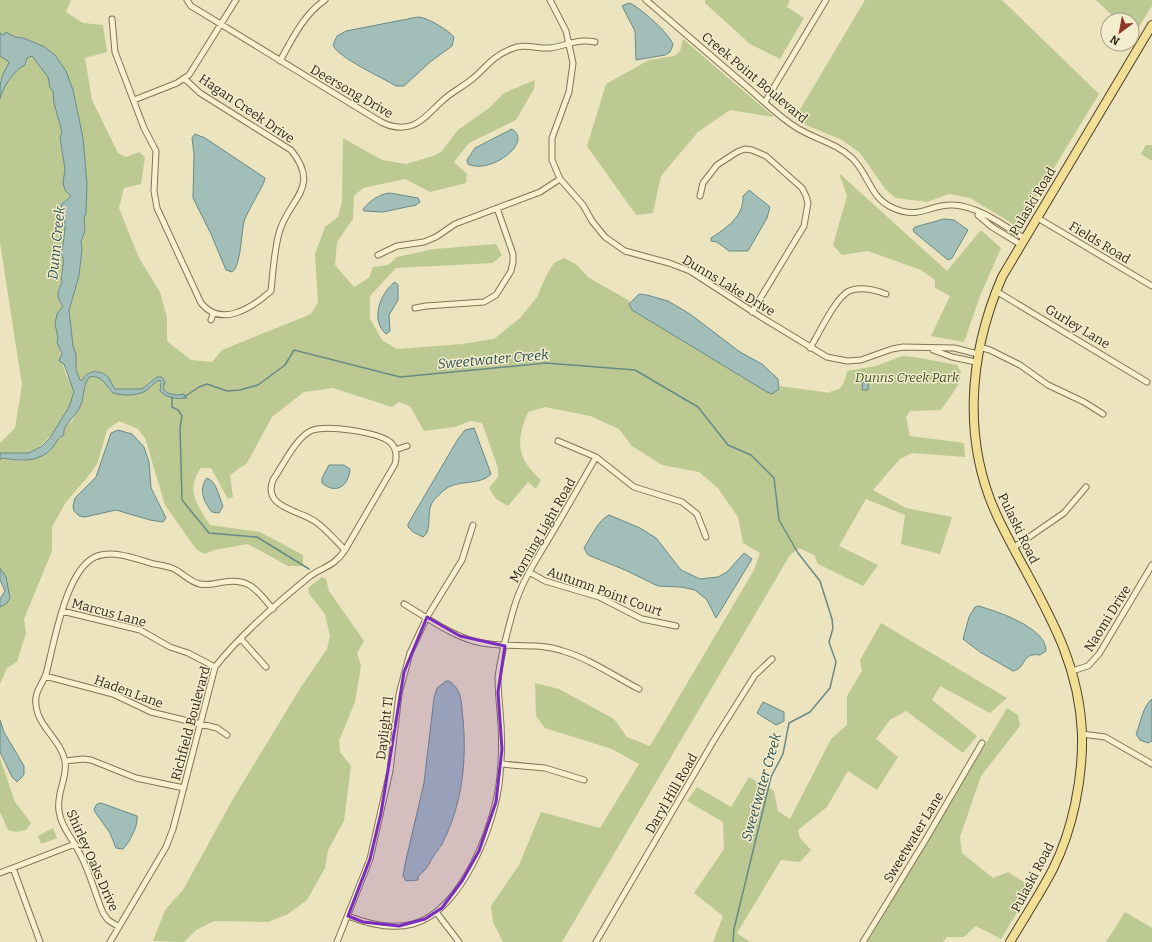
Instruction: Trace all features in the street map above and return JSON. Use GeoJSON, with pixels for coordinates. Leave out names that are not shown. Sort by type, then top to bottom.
{"type":"FeatureCollection","features":[{"type":"Feature","properties":{"kind":"main road","name":"Pulaski Road"},"geometry":{"type":"LineString","coordinates":[[1010,942],[1054,867],[1064,841],[1075,800],[1080,768],[1082,734],[1072,671],[1056,626],[1013,548],[994,509],[985,484],[978,453],[973,403],[978,354],[985,321],[996,291],[1022,241],[1152,25]]}},
{"type":"Feature","properties":{"kind":"street","name":"Deersong Drive"},"geometry":{"type":"LineString","coordinates":[[187,0],[191,6],[221,25],[388,126],[405,127],[414,125],[423,120],[454,90],[471,80],[496,56],[512,48],[522,46],[550,48],[584,40],[595,42]]}},
{"type":"Feature","properties":{"kind":"street"},"geometry":{"type":"LineString","coordinates":[[134,100],[185,78],[193,69],[236,0]]}},
{"type":"Feature","properties":{"kind":"street"},"geometry":{"type":"LineString","coordinates":[[280,61],[312,10],[325,0]]}},
{"type":"Feature","properties":{"kind":"street","name":"Dunns Lake Drive"},"geometry":{"type":"LineString","coordinates":[[550,0],[562,22],[569,43],[573,63],[568,97],[554,132],[551,149],[552,160],[560,179],[583,205],[597,229],[614,245],[637,256],[679,266],[720,290],[810,348],[828,357],[846,361],[861,360],[892,349],[904,347],[930,349]]}},
{"type":"Feature","properties":{"kind":"street"},"geometry":{"type":"LineString","coordinates":[[765,102],[826,0]]}},
{"type":"Feature","properties":{"kind":"street","name":"Creek Point Boulevard"},"geometry":{"type":"LineString","coordinates":[[650,1],[794,126],[837,146],[853,159],[864,173],[871,190],[889,206],[910,213],[921,213],[943,206],[953,205],[973,210],[996,220],[1022,241]]}},
{"type":"Feature","properties":{"kind":"street"},"geometry":{"type":"LineString","coordinates":[[112,19],[115,52],[144,128],[156,151],[154,191],[157,208],[201,303],[213,314],[210,320]]}},
{"type":"Feature","properties":{"kind":"street","name":"Hagan Creek Drive"},"geometry":{"type":"LineString","coordinates":[[185,78],[200,93],[291,150],[298,158],[302,169],[302,190],[279,231],[271,291],[256,303],[231,315],[222,316],[213,314]]}},
{"type":"Feature","properties":{"kind":"street"},"geometry":{"type":"LineString","coordinates":[[700,196],[702,183],[717,165],[737,152],[745,149],[752,150],[766,156],[802,188],[806,196],[808,203],[804,226],[752,312]]}},
{"type":"Feature","properties":{"kind":"street"},"geometry":{"type":"LineString","coordinates":[[378,255],[397,246],[430,239],[455,224],[540,192],[560,179]]}},
{"type":"Feature","properties":{"kind":"street"},"geometry":{"type":"LineString","coordinates":[[415,308],[484,302],[496,295],[511,271],[513,262],[513,254],[497,208]]}},
{"type":"Feature","properties":{"kind":"street","name":"Fields Road"},"geometry":{"type":"LineString","coordinates":[[1036,217],[1152,286]]}},
{"type":"Feature","properties":{"kind":"street"},"geometry":{"type":"LineString","coordinates":[[810,348],[837,303],[849,291],[858,289],[874,289],[886,294]]}},
{"type":"Feature","properties":{"kind":"street","name":"Gurley Lane"},"geometry":{"type":"LineString","coordinates":[[996,291],[1148,382]]}},
{"type":"Feature","properties":{"kind":"street"},"geometry":{"type":"LineString","coordinates":[[930,349],[954,348],[978,354]]}},
{"type":"Feature","properties":{"kind":"street"},"geometry":{"type":"LineString","coordinates":[[930,349],[952,357],[978,354],[990,350],[1020,365],[1048,385],[1084,402],[1103,414]]}},
{"type":"Feature","properties":{"kind":"street"},"geometry":{"type":"LineString","coordinates":[[345,550],[316,522],[276,502],[271,495],[270,486],[273,480],[301,438],[313,430],[334,428],[344,429],[384,439],[391,443],[395,450],[407,446]]}},
{"type":"Feature","properties":{"kind":"street"},"geometry":{"type":"LineString","coordinates":[[558,441],[596,457],[634,487],[682,502],[691,507],[701,522],[706,537]]}},
{"type":"Feature","properties":{"kind":"street","name":"Richfield Boulevard"},"geometry":{"type":"LineString","coordinates":[[110,942],[166,847],[184,788],[215,667],[241,639],[310,576],[335,563],[345,550],[396,464],[397,456],[395,450]]}},
{"type":"Feature","properties":{"kind":"street","name":"Morning Light Road"},"geometry":{"type":"LineString","coordinates":[[348,916],[363,922],[380,926],[413,924],[442,908],[462,881],[479,851],[496,802],[501,764],[498,692],[499,676],[518,593],[596,457]]}},
{"type":"Feature","properties":{"kind":"street"},"geometry":{"type":"LineString","coordinates":[[1013,548],[1064,513],[1086,486]]}},
{"type":"Feature","properties":{"kind":"street","name":"Daylight Tl"},"geometry":{"type":"LineString","coordinates":[[337,942],[370,859],[390,771],[399,694],[410,653],[427,617],[462,560],[473,525]]}},
{"type":"Feature","properties":{"kind":"street"},"geometry":{"type":"LineString","coordinates":[[184,788],[136,778],[83,758],[65,761],[59,748],[37,715],[35,704],[37,692],[45,676],[62,611],[77,577],[86,563],[95,557],[115,554],[172,568],[192,582],[200,584],[235,580],[245,582],[253,586],[273,609]]}},
{"type":"Feature","properties":{"kind":"street","name":"Naomi Drive"},"geometry":{"type":"LineString","coordinates":[[1072,671],[1088,666],[1099,654],[1152,564]]}},
{"type":"Feature","properties":{"kind":"street","name":"Autumn Point Court"},"geometry":{"type":"LineString","coordinates":[[529,572],[545,581],[599,597],[642,619],[676,626]]}},
{"type":"Feature","properties":{"kind":"street"},"geometry":{"type":"LineString","coordinates":[[404,604],[460,636],[480,643],[505,646],[524,644],[562,650],[578,656],[639,689]]}},
{"type":"Feature","properties":{"kind":"street","name":"Marcus Lane"},"geometry":{"type":"LineString","coordinates":[[62,611],[140,630],[170,647],[188,653],[215,667]]}},
{"type":"Feature","properties":{"kind":"street"},"geometry":{"type":"LineString","coordinates":[[241,639],[266,667]]}},
{"type":"Feature","properties":{"kind":"street","name":"Daryl Hill Road"},"geometry":{"type":"LineString","coordinates":[[596,942],[714,740],[756,675],[772,659]]}},
{"type":"Feature","properties":{"kind":"street","name":"Haden Lane"},"geometry":{"type":"LineString","coordinates":[[45,676],[113,694],[151,712],[200,722],[217,728],[227,736]]}},
{"type":"Feature","properties":{"kind":"street"},"geometry":{"type":"LineString","coordinates":[[1082,734],[1088,733],[1105,737],[1152,764]]}},
{"type":"Feature","properties":{"kind":"street","name":"Sweetwater Lane"},"geometry":{"type":"LineString","coordinates":[[862,942],[926,839],[982,743]]}},
{"type":"Feature","properties":{"kind":"street","name":"Shirley Oaks Drive"},"geometry":{"type":"LineString","coordinates":[[65,761],[64,777],[58,802],[61,822],[81,854],[103,913],[108,920],[119,927]]}},
{"type":"Feature","properties":{"kind":"street"},"geometry":{"type":"LineString","coordinates":[[501,764],[545,768],[584,780]]}},
{"type":"Feature","properties":{"kind":"street"},"geometry":{"type":"LineString","coordinates":[[0,873],[75,844]]}},
{"type":"Feature","properties":{"kind":"street"},"geometry":{"type":"LineString","coordinates":[[13,868],[40,942]]}},
{"type":"Feature","properties":{"kind":"street"},"geometry":{"type":"LineString","coordinates":[[436,912],[459,942]]}},
{"type":"Feature","properties":{"kind":"highlighted area"},"geometry":{"type":"Polygon","coordinates":[[[427,617],[460,636],[505,646],[498,692],[502,749],[496,802],[479,851],[462,881],[442,908],[425,919],[399,926],[363,922],[348,916],[370,859],[381,813],[404,672],[427,617]]]}},
{"type":"Feature","properties":{"kind":"green space","name":"Dunns Creek Park"},"geometry":{"type":"Polygon","coordinates":[[[0,0],[71,0],[66,12],[83,23],[103,25],[107,52],[85,58],[92,100],[118,153],[126,157],[139,152],[145,157],[141,184],[124,188],[119,208],[139,258],[160,292],[167,317],[167,341],[191,360],[212,362],[222,350],[311,314],[318,302],[315,254],[325,227],[338,217],[342,202],[343,138],[382,160],[406,164],[433,156],[441,152],[458,130],[489,108],[504,93],[535,80],[534,89],[516,120],[469,143],[454,162],[467,174],[466,183],[430,192],[405,179],[363,188],[354,196],[353,219],[337,242],[335,265],[354,287],[369,278],[373,267],[388,265],[397,257],[434,249],[496,244],[502,255],[493,263],[396,268],[370,296],[370,319],[382,340],[397,349],[462,344],[494,339],[521,317],[537,297],[546,276],[554,263],[564,258],[576,264],[589,278],[630,301],[629,304],[632,310],[767,392],[779,389],[780,386],[831,393],[831,391],[835,391],[843,385],[847,371],[876,366],[902,356],[957,365],[961,372],[959,384],[941,410],[910,411],[906,417],[910,436],[964,443],[965,457],[912,453],[900,459],[873,490],[906,508],[952,517],[940,554],[901,544],[905,515],[866,499],[839,546],[878,565],[863,586],[818,564],[814,555],[799,548],[790,555],[562,942],[503,942],[493,922],[491,906],[519,865],[541,812],[600,828],[639,764],[612,749],[545,728],[536,716],[535,683],[559,689],[614,719],[627,737],[650,746],[754,570],[760,553],[743,543],[738,517],[717,487],[699,472],[662,465],[632,446],[619,429],[590,416],[545,407],[528,412],[521,432],[521,449],[527,464],[541,480],[536,489],[528,482],[508,506],[496,499],[489,488],[498,477],[498,468],[482,423],[470,421],[455,427],[424,431],[410,406],[399,402],[392,407],[333,388],[304,392],[272,417],[247,463],[230,475],[233,497],[228,499],[211,468],[201,468],[196,476],[194,484],[193,491],[197,504],[210,525],[260,532],[303,555],[303,566],[288,566],[248,544],[214,550],[204,554],[196,549],[165,505],[145,438],[138,429],[119,421],[107,430],[98,462],[91,473],[66,502],[52,527],[52,551],[24,619],[26,633],[17,662],[7,668],[0,684],[0,607],[7,603],[10,598],[2,569],[0,568],[0,460],[2,458],[20,461],[49,452],[67,425],[73,420],[84,396],[83,387],[89,377],[92,376],[101,379],[109,390],[147,390],[156,381],[160,380],[160,391],[181,399],[187,398],[184,394],[176,395],[167,393],[163,388],[162,377],[153,380],[142,389],[115,389],[108,378],[89,372],[83,380],[80,380],[76,370],[76,354],[73,346],[69,310],[79,276],[82,249],[81,242],[85,230],[84,217],[87,184],[83,138],[73,90],[66,71],[55,55],[43,46],[23,38],[15,37],[7,32],[4,35],[0,33],[0,0]]]}},
{"type":"Feature","properties":{"kind":"green space"},"geometry":{"type":"Polygon","coordinates":[[[705,0],[790,0],[787,7],[804,18],[780,59],[750,44],[705,3],[705,0]]]}},
{"type":"Feature","properties":{"kind":"green space"},"geometry":{"type":"Polygon","coordinates":[[[865,0],[1002,0],[1099,94],[1018,227],[970,198],[949,194],[927,202],[896,198],[886,190],[860,153],[842,140],[806,125],[798,113],[865,0]]]}},
{"type":"Feature","properties":{"kind":"green space"},"geometry":{"type":"Polygon","coordinates":[[[1096,0],[1152,0],[1152,6],[1140,25],[1140,12],[1109,12],[1096,0]]]}},
{"type":"Feature","properties":{"kind":"green space"},"geometry":{"type":"Polygon","coordinates":[[[683,39],[774,117],[730,110],[698,132],[661,176],[653,213],[636,215],[587,146],[606,84],[649,60],[674,56],[680,51],[683,39]]]}},
{"type":"Feature","properties":{"kind":"green space"},"geometry":{"type":"Polygon","coordinates":[[[0,56],[9,63],[7,71],[0,80],[0,56]]]}},
{"type":"Feature","properties":{"kind":"green space"},"geometry":{"type":"Polygon","coordinates":[[[32,56],[48,77],[50,88],[53,91],[54,103],[62,133],[60,142],[65,163],[65,190],[71,196],[62,205],[66,220],[62,250],[64,264],[60,274],[62,283],[58,288],[63,306],[55,323],[58,339],[57,342],[63,367],[74,391],[70,408],[52,435],[31,452],[16,454],[0,453],[0,443],[15,428],[22,385],[0,243],[0,99],[10,79],[27,63],[27,58],[32,56]]]}},
{"type":"Feature","properties":{"kind":"green space"},"geometry":{"type":"Polygon","coordinates":[[[1146,145],[1152,145],[1152,161],[1141,154],[1146,145]]]}},
{"type":"Feature","properties":{"kind":"green space"},"geometry":{"type":"Polygon","coordinates":[[[839,173],[947,271],[981,230],[1001,248],[980,296],[964,342],[931,336],[950,296],[935,288],[935,280],[921,270],[868,251],[842,255],[833,245],[847,196],[839,173]]]}},
{"type":"Feature","properties":{"kind":"green space"},"geometry":{"type":"Polygon","coordinates":[[[322,577],[326,579],[329,591],[364,641],[357,653],[361,666],[355,702],[339,741],[340,752],[351,766],[344,821],[328,850],[325,868],[307,900],[288,914],[268,922],[214,921],[196,930],[184,942],[153,941],[165,910],[183,890],[233,799],[301,687],[327,649],[330,636],[325,614],[309,594],[308,588],[322,577]]]}},
{"type":"Feature","properties":{"kind":"green space"},"geometry":{"type":"Polygon","coordinates":[[[881,623],[1007,698],[990,713],[940,686],[932,700],[977,736],[963,753],[906,711],[890,720],[876,739],[898,757],[877,790],[848,771],[827,807],[798,830],[800,838],[811,850],[800,862],[781,860],[737,933],[750,942],[713,942],[723,916],[694,893],[724,849],[723,822],[687,801],[697,787],[731,807],[749,777],[774,791],[778,811],[790,819],[831,739],[847,725],[847,696],[862,671],[860,660],[881,623]]]}},
{"type":"Feature","properties":{"kind":"green space"},"geometry":{"type":"Polygon","coordinates":[[[1007,708],[1018,715],[1020,726],[981,776],[960,837],[962,853],[993,878],[1008,872],[1024,882],[1026,898],[1001,939],[976,926],[964,937],[947,937],[943,942],[867,942],[1007,708]]]}},
{"type":"Feature","properties":{"kind":"green space"},"geometry":{"type":"Polygon","coordinates":[[[0,758],[15,802],[31,823],[26,830],[16,832],[8,830],[0,812],[0,758]]]}},
{"type":"Feature","properties":{"kind":"green space"},"geometry":{"type":"Polygon","coordinates":[[[53,828],[57,838],[41,844],[38,836],[53,828]]]}},
{"type":"Feature","properties":{"kind":"green space"},"geometry":{"type":"Polygon","coordinates":[[[1125,912],[1152,928],[1152,942],[1106,942],[1125,912]]]}},
{"type":"Feature","properties":{"kind":"water"},"geometry":{"type":"Polygon","coordinates":[[[629,3],[647,15],[667,35],[673,45],[670,52],[665,55],[636,60],[635,31],[622,6],[629,3]]]}},
{"type":"Feature","properties":{"kind":"water"},"geometry":{"type":"Polygon","coordinates":[[[418,17],[427,19],[437,24],[454,37],[452,46],[430,62],[404,86],[396,86],[361,67],[336,50],[333,45],[337,36],[346,31],[418,17]]]}},
{"type":"Feature","properties":{"kind":"water"},"geometry":{"type":"Polygon","coordinates":[[[6,32],[15,37],[23,38],[43,46],[55,55],[66,71],[73,90],[83,138],[87,184],[86,213],[84,218],[85,230],[81,242],[82,249],[79,276],[69,310],[73,346],[76,354],[76,370],[80,380],[83,380],[85,376],[91,372],[98,372],[108,377],[115,389],[142,389],[157,377],[162,377],[165,382],[163,388],[167,393],[176,395],[184,394],[187,398],[172,398],[163,394],[160,391],[160,380],[144,392],[121,395],[113,393],[103,381],[97,377],[89,377],[85,385],[80,407],[65,428],[63,436],[58,439],[48,452],[42,456],[29,460],[2,458],[0,460],[0,453],[29,453],[42,446],[50,438],[69,407],[74,392],[64,364],[59,361],[62,354],[57,342],[58,339],[55,323],[57,314],[63,306],[58,295],[62,283],[63,259],[60,252],[62,250],[65,227],[61,205],[71,196],[65,190],[63,183],[65,169],[60,138],[62,132],[54,103],[53,91],[50,88],[48,77],[32,56],[27,58],[25,65],[17,70],[10,79],[3,90],[0,99],[1,80],[9,63],[0,56],[0,33],[4,35],[6,32]]]}},
{"type":"Feature","properties":{"kind":"water"},"geometry":{"type":"Polygon","coordinates":[[[512,129],[517,135],[517,142],[506,156],[487,165],[477,166],[468,164],[467,160],[475,148],[512,129]]]}},
{"type":"Feature","properties":{"kind":"water"},"geometry":{"type":"Polygon","coordinates":[[[195,134],[205,138],[265,178],[244,222],[239,257],[235,269],[232,272],[226,270],[211,234],[193,198],[194,154],[192,138],[195,134]]]}},
{"type":"Feature","properties":{"kind":"water"},"geometry":{"type":"Polygon","coordinates":[[[749,190],[770,207],[767,218],[748,251],[729,251],[717,242],[711,241],[711,238],[728,226],[737,216],[741,210],[743,196],[749,190]]]}},
{"type":"Feature","properties":{"kind":"water"},"geometry":{"type":"Polygon","coordinates":[[[390,193],[418,198],[420,202],[416,205],[383,212],[364,211],[363,209],[375,198],[390,193]]]}},
{"type":"Feature","properties":{"kind":"water"},"geometry":{"type":"Polygon","coordinates":[[[944,219],[954,220],[968,230],[952,258],[948,260],[914,232],[913,229],[915,227],[944,219]]]}},
{"type":"Feature","properties":{"kind":"water"},"geometry":{"type":"Polygon","coordinates":[[[395,282],[398,285],[398,300],[389,315],[390,331],[386,334],[381,328],[379,322],[379,307],[385,293],[395,282]]]}},
{"type":"Feature","properties":{"kind":"water"},"geometry":{"type":"Polygon","coordinates":[[[639,294],[668,301],[690,314],[740,352],[762,364],[778,379],[779,389],[772,394],[767,392],[632,310],[629,304],[639,294]]]}},
{"type":"Feature","properties":{"kind":"water"},"geometry":{"type":"Polygon","coordinates":[[[863,377],[869,377],[868,390],[862,390],[863,377]]]}},
{"type":"Feature","properties":{"kind":"water"},"geometry":{"type":"Polygon","coordinates":[[[474,428],[491,474],[480,480],[448,487],[435,499],[431,505],[426,535],[423,537],[413,532],[408,527],[408,524],[458,439],[465,430],[474,428]]]}},
{"type":"Feature","properties":{"kind":"water"},"geometry":{"type":"Polygon","coordinates":[[[118,430],[132,434],[144,447],[149,462],[151,488],[166,518],[163,522],[150,520],[116,510],[85,517],[79,516],[74,511],[73,506],[75,498],[96,477],[111,433],[118,430]]]}},
{"type":"Feature","properties":{"kind":"water"},"geometry":{"type":"Polygon","coordinates":[[[329,465],[344,465],[350,469],[347,480],[341,487],[327,487],[322,483],[322,478],[329,465]]]}},
{"type":"Feature","properties":{"kind":"water"},"geometry":{"type":"Polygon","coordinates":[[[207,478],[215,486],[223,506],[219,513],[212,512],[203,496],[204,482],[207,478]]]}},
{"type":"Feature","properties":{"kind":"water"},"geometry":{"type":"Polygon","coordinates":[[[609,515],[640,528],[656,538],[681,570],[700,579],[718,577],[727,572],[744,553],[752,559],[716,618],[707,600],[695,590],[681,587],[658,586],[625,570],[588,555],[584,548],[601,521],[609,515]]]}},
{"type":"Feature","properties":{"kind":"water"},"geometry":{"type":"Polygon","coordinates":[[[0,568],[6,577],[10,598],[7,603],[0,607],[0,599],[5,591],[0,580],[0,568]]]}},
{"type":"Feature","properties":{"kind":"water"},"geometry":{"type":"Polygon","coordinates":[[[978,606],[1008,616],[1030,628],[1044,643],[1046,651],[1040,655],[1030,656],[1020,667],[1013,671],[980,652],[963,639],[969,617],[975,607],[978,606]]]}},
{"type":"Feature","properties":{"kind":"water"},"geometry":{"type":"Polygon","coordinates":[[[446,681],[449,681],[457,689],[461,703],[464,735],[462,783],[449,829],[441,846],[427,868],[418,876],[418,880],[406,881],[403,876],[424,783],[434,698],[437,688],[446,681]]]}},
{"type":"Feature","properties":{"kind":"water"},"geometry":{"type":"Polygon","coordinates":[[[1152,699],[1152,741],[1148,743],[1140,740],[1136,734],[1146,706],[1152,699]]]}},
{"type":"Feature","properties":{"kind":"water"},"geometry":{"type":"Polygon","coordinates":[[[763,702],[784,712],[784,721],[776,725],[757,713],[763,702]]]}},
{"type":"Feature","properties":{"kind":"water"},"geometry":{"type":"Polygon","coordinates":[[[0,720],[4,732],[24,766],[24,775],[17,782],[12,777],[0,752],[0,720]]]}},
{"type":"Feature","properties":{"kind":"water"},"geometry":{"type":"Polygon","coordinates":[[[101,803],[137,816],[133,834],[123,849],[116,848],[110,833],[95,812],[94,809],[97,804],[101,803]]]}},
{"type":"Feature","properties":{"kind":"waterway","name":"Sweetwater Creek"},"geometry":{"type":"LineString","coordinates":[[184,397],[199,387],[207,384],[227,391],[240,390],[258,385],[285,365],[294,350],[400,377],[546,363],[635,370],[698,407],[728,445],[751,455],[774,478],[779,520],[798,553],[820,581],[832,619],[833,628],[829,642],[836,662],[830,688],[810,712],[789,723],[783,754],[771,777],[734,929],[733,942]]}},
{"type":"Feature","properties":{"kind":"waterway"},"geometry":{"type":"LineString","coordinates":[[172,397],[172,407],[178,410],[182,416],[180,428],[182,500],[209,533],[257,537],[309,569]]}},
{"type":"Feature","properties":{"kind":"water label","name":"Dunn Creek"},"geometry":{"type":"Point","coordinates":[56,243]}}]}
